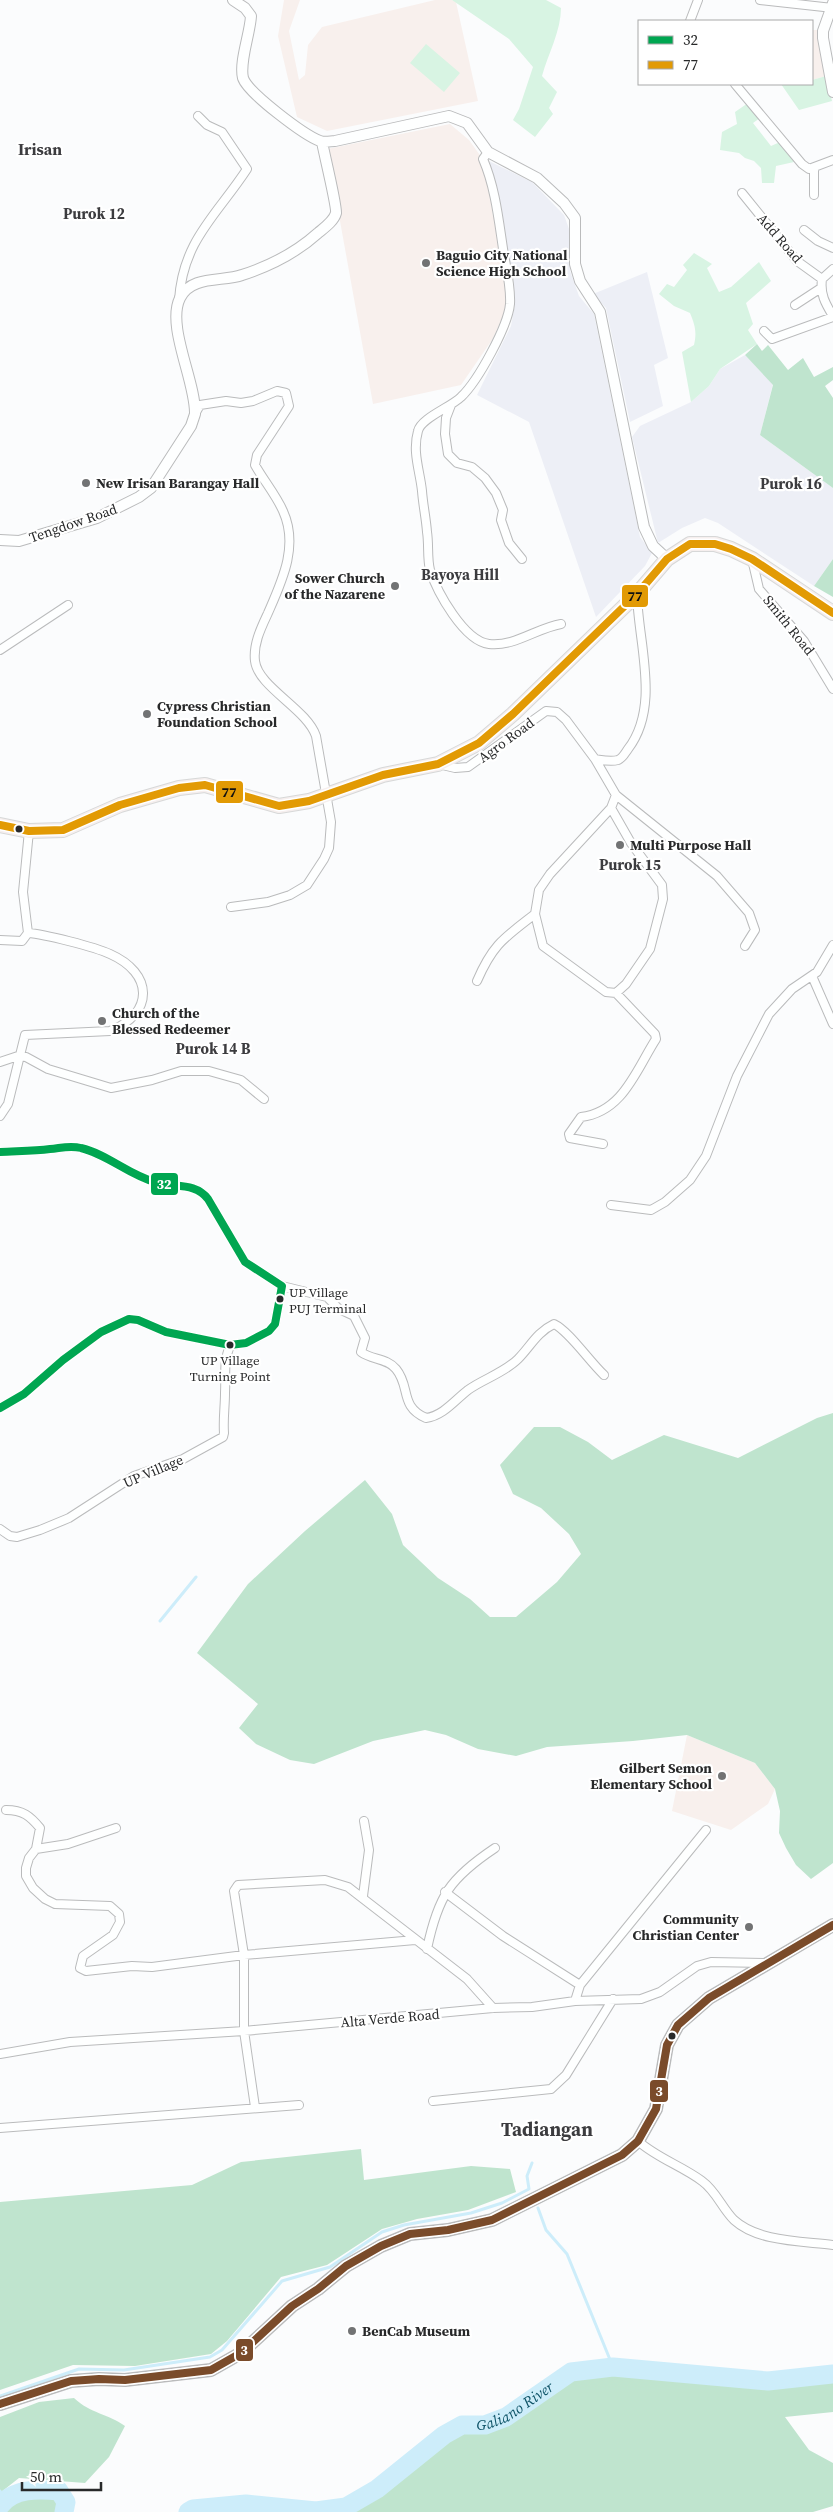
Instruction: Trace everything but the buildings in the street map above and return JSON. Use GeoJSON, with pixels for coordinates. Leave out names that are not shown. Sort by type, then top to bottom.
{"type":"FeatureCollection","features":[{"type":"Feature","properties":{"kind":"highway"},"geometry":{"type":"LineString","coordinates":[[0,825],[29,831],[63,830],[120,805],[179,788],[196,786],[220,788],[256,801],[278,806],[309,801],[383,774],[438,764],[479,743],[513,714],[637,594],[667,559],[684,546],[700,543],[722,545],[752,559],[833,613]]}},
{"type":"Feature","properties":{"kind":"main road"},"geometry":{"type":"LineString","coordinates":[[0,2404],[71,2382],[99,2379],[125,2380],[211,2370],[241,2353],[292,2306],[346,2266],[381,2246],[410,2234],[448,2230],[492,2220],[622,2156],[638,2141],[656,2109],[667,2044],[678,2025],[709,1998],[833,1925]]}},
{"type":"Feature","properties":{"kind":"street"},"geometry":{"type":"LineString","coordinates":[[233,0],[244,8],[250,16],[249,37],[243,68],[244,78],[269,106],[305,133],[322,142],[342,140],[449,116],[467,124],[488,152],[537,178],[564,203],[575,218],[575,264],[580,281],[600,312],[644,526],[653,546],[667,559]]}},
{"type":"Feature","properties":{"kind":"street"},"geometry":{"type":"LineString","coordinates":[[690,20],[698,0]]}},
{"type":"Feature","properties":{"kind":"street"},"geometry":{"type":"LineString","coordinates":[[760,0],[832,6],[823,31],[823,38],[833,92]]}},
{"type":"Feature","properties":{"kind":"street"},"geometry":{"type":"LineString","coordinates":[[737,85],[796,159],[809,169],[833,160]]}},
{"type":"Feature","properties":{"kind":"street"},"geometry":{"type":"LineString","coordinates":[[195,414],[178,325],[181,281],[189,253],[206,225],[247,169],[222,132],[207,125],[198,116]]}},
{"type":"Feature","properties":{"kind":"street"},"geometry":{"type":"LineString","coordinates":[[179,302],[184,292],[196,284],[206,280],[241,276],[277,261],[309,241],[329,224],[336,210],[322,142]]}},
{"type":"Feature","properties":{"kind":"street"},"geometry":{"type":"LineString","coordinates":[[488,152],[483,159],[488,171],[498,217],[510,288],[510,305],[505,323],[475,381],[450,405],[422,424],[417,436],[416,461],[427,533],[430,569],[437,586],[466,632],[488,644],[502,644],[523,638],[546,626],[561,624]]}},
{"type":"Feature","properties":{"kind":"street"},"geometry":{"type":"LineString","coordinates":[[814,168],[814,194]]}},
{"type":"Feature","properties":{"kind":"street","name":"Add Road"},"geometry":{"type":"LineString","coordinates":[[742,194],[797,261],[822,279]]}},
{"type":"Feature","properties":{"kind":"street","name":"Add Road"},"geometry":{"type":"LineString","coordinates":[[804,230],[818,241],[833,248]]}},
{"type":"Feature","properties":{"kind":"street"},"geometry":{"type":"LineString","coordinates":[[764,331],[772,339],[833,316],[824,300],[821,288],[822,279],[833,269]]}},
{"type":"Feature","properties":{"kind":"street"},"geometry":{"type":"LineString","coordinates":[[796,305],[821,288]]}},
{"type":"Feature","properties":{"kind":"street"},"geometry":{"type":"LineString","coordinates":[[195,414],[200,405],[226,401],[242,403],[253,401],[278,391],[286,393],[289,406],[257,456],[255,465],[283,510],[290,543],[289,559],[258,634],[254,662],[259,673],[312,724],[316,736],[331,822],[329,848],[307,885],[283,898],[231,907]]}},
{"type":"Feature","properties":{"kind":"street"},"geometry":{"type":"LineString","coordinates":[[450,405],[446,418],[448,454],[457,463],[472,467],[485,478],[496,493],[503,510],[501,520],[509,543],[522,559]]}},
{"type":"Feature","properties":{"kind":"street","name":"Tengdow Road"},"geometry":{"type":"LineString","coordinates":[[0,540],[8,542],[19,541],[97,518],[139,497],[151,488],[192,426],[195,414]]}},
{"type":"Feature","properties":{"kind":"street","name":"Smith Road"},"geometry":{"type":"LineString","coordinates":[[752,559],[759,589],[804,641],[833,689]]}},
{"type":"Feature","properties":{"kind":"street"},"geometry":{"type":"LineString","coordinates":[[595,759],[616,760],[622,758],[635,740],[644,715],[645,689],[637,594]]}},
{"type":"Feature","properties":{"kind":"street"},"geometry":{"type":"LineString","coordinates":[[0,650],[68,605]]}},
{"type":"Feature","properties":{"kind":"street","name":"Agro Road"},"geometry":{"type":"LineString","coordinates":[[438,764],[455,768],[468,767],[546,711],[557,712],[566,720],[595,759]]}},
{"type":"Feature","properties":{"kind":"street"},"geometry":{"type":"LineString","coordinates":[[595,759],[616,795],[717,876],[749,914],[755,930],[745,946]]}},
{"type":"Feature","properties":{"kind":"street"},"geometry":{"type":"LineString","coordinates":[[603,1144],[570,1138],[569,1134],[581,1117],[594,1115],[622,1097],[656,1039],[655,1034],[616,993],[606,992],[543,946],[535,914],[539,890],[550,874],[611,808],[616,795]]}},
{"type":"Feature","properties":{"kind":"street"},"geometry":{"type":"LineString","coordinates":[[611,808],[631,843],[662,884],[663,899],[650,948],[626,984],[616,993]]}},
{"type":"Feature","properties":{"kind":"street"},"geometry":{"type":"LineString","coordinates":[[0,940],[22,941],[28,934],[23,892],[29,831]]}},
{"type":"Feature","properties":{"kind":"street"},"geometry":{"type":"LineString","coordinates":[[477,981],[488,956],[503,938],[535,914]]}},
{"type":"Feature","properties":{"kind":"street"},"geometry":{"type":"LineString","coordinates":[[0,1116],[8,1104],[23,1036],[28,1033],[90,1033],[118,1028],[141,1006],[145,991],[141,980],[111,954],[47,936],[28,934]]}},
{"type":"Feature","properties":{"kind":"street"},"geometry":{"type":"LineString","coordinates":[[611,1205],[651,1210],[672,1197],[690,1180],[706,1156],[737,1076],[758,1032],[769,1014],[783,998],[812,976],[823,963],[833,945]]}},
{"type":"Feature","properties":{"kind":"street"},"geometry":{"type":"LineString","coordinates":[[812,976],[833,1024]]}},
{"type":"Feature","properties":{"kind":"street"},"geometry":{"type":"LineString","coordinates":[[0,1062],[18,1056],[34,1060],[48,1069],[69,1077],[111,1088],[144,1082],[181,1071],[209,1071],[241,1080],[264,1100]]}},
{"type":"Feature","properties":{"kind":"street"},"geometry":{"type":"LineString","coordinates":[[0,1152],[66,1146],[82,1148],[141,1178],[202,1191],[224,1223],[245,1262],[282,1286],[327,1297],[339,1308],[354,1316],[365,1338],[361,1352],[384,1360],[397,1370],[409,1405],[426,1418],[436,1415],[480,1382],[508,1367],[540,1333],[554,1324],[562,1328],[590,1362],[604,1375]]}},
{"type":"Feature","properties":{"kind":"street"},"geometry":{"type":"LineString","coordinates":[[0,1408],[24,1394],[63,1360],[100,1332],[128,1319],[138,1320],[166,1332],[230,1345],[246,1343],[269,1331],[275,1324],[282,1286]]}},
{"type":"Feature","properties":{"kind":"street","name":"UP Village"},"geometry":{"type":"LineString","coordinates":[[0,1529],[10,1536],[17,1537],[40,1530],[69,1518],[134,1476],[183,1459],[223,1437],[224,1362],[230,1345]]}},
{"type":"Feature","properties":{"kind":"street"},"geometry":{"type":"LineString","coordinates":[[6,1810],[22,1811],[32,1818],[40,1828],[36,1849],[29,1858],[26,1876],[32,1888],[45,1899],[64,1906],[110,1906],[119,1914],[120,1922],[113,1935],[83,1956],[80,1968],[86,1971],[132,1966],[152,1967],[244,1955],[415,1940]]}},
{"type":"Feature","properties":{"kind":"street"},"geometry":{"type":"LineString","coordinates":[[363,1896],[370,1850],[364,1821]]}},
{"type":"Feature","properties":{"kind":"street"},"geometry":{"type":"LineString","coordinates":[[36,1849],[68,1844],[116,1828]]}},
{"type":"Feature","properties":{"kind":"street"},"geometry":{"type":"LineString","coordinates":[[575,2001],[580,1985],[706,1830]]}},
{"type":"Feature","properties":{"kind":"street"},"geometry":{"type":"LineString","coordinates":[[427,1949],[432,1926],[445,1892],[457,1877],[495,1848]]}},
{"type":"Feature","properties":{"kind":"street"},"geometry":{"type":"LineString","coordinates":[[255,2107],[244,2031],[244,1955],[234,1891],[238,1885],[325,1880],[336,1882],[363,1896],[415,1940],[467,1979],[493,2008]]}},
{"type":"Feature","properties":{"kind":"street"},"geometry":{"type":"LineString","coordinates":[[445,1892],[503,1936],[580,1985]]}},
{"type":"Feature","properties":{"kind":"street","name":"Alta Verde Road"},"geometry":{"type":"LineString","coordinates":[[0,2054],[70,2042],[244,2031],[493,2008],[532,2007],[575,2001],[641,1999],[652,1996],[697,1966],[711,1962],[771,1963]]}},
{"type":"Feature","properties":{"kind":"street"},"geometry":{"type":"LineString","coordinates":[[433,2101],[551,2089],[566,2075],[613,2000]]}},
{"type":"Feature","properties":{"kind":"street"},"geometry":{"type":"LineString","coordinates":[[0,2128],[299,2105]]}},
{"type":"Feature","properties":{"kind":"street"},"geometry":{"type":"LineString","coordinates":[[638,2141],[650,2152],[702,2181],[728,2213],[747,2228],[784,2239],[833,2245]]}},
{"type":"Feature","properties":{"kind":"shaded area"},"geometry":{"type":"Polygon","coordinates":[[[284,0],[300,0],[289,31],[299,80],[305,75],[308,45],[322,27],[435,0],[452,0],[456,2],[478,101],[327,131],[297,117],[278,36],[284,0]]]}},
{"type":"Feature","properties":{"kind":"shaded area"},"geometry":{"type":"Polygon","coordinates":[[[813,30],[818,30],[826,76],[813,80],[813,30]]]}},
{"type":"Feature","properties":{"kind":"shaded area","name":"Baguio City National Science High School"},"geometry":{"type":"Polygon","coordinates":[[[450,124],[469,140],[482,158],[487,172],[493,217],[497,217],[508,282],[505,312],[492,340],[461,385],[373,404],[327,149],[450,124]]]}},
{"type":"Feature","properties":{"kind":"shaded area"},"geometry":{"type":"Polygon","coordinates":[[[489,161],[532,182],[564,215],[569,229],[570,271],[579,296],[594,314],[640,537],[652,553],[645,566],[596,617],[529,422],[477,395],[511,326],[515,304],[514,284],[489,161]]]}},
{"type":"Feature","properties":{"kind":"shaded area"},"geometry":{"type":"Polygon","coordinates":[[[647,272],[668,358],[654,365],[663,406],[630,422],[606,308],[593,294],[647,272]]]}},
{"type":"Feature","properties":{"kind":"shaded area"},"geometry":{"type":"Polygon","coordinates":[[[745,355],[773,384],[760,435],[833,488],[833,559],[814,586],[718,523],[705,518],[682,528],[658,543],[632,437],[640,426],[691,402],[709,386],[720,369],[745,355]]]}},
{"type":"Feature","properties":{"kind":"shaded area","name":"Gilbert Semon Elementary School"},"geometry":{"type":"Polygon","coordinates":[[[687,1735],[755,1763],[775,1789],[768,1804],[731,1830],[672,1811],[687,1735]]]}},
{"type":"Feature","properties":{"kind":"green space"},"geometry":{"type":"Polygon","coordinates":[[[452,0],[546,0],[561,8],[557,34],[542,76],[557,92],[549,108],[553,114],[535,137],[513,120],[519,109],[533,67],[509,39],[452,0]]]}},
{"type":"Feature","properties":{"kind":"green space"},"geometry":{"type":"Polygon","coordinates":[[[426,44],[460,73],[444,92],[410,63],[426,44]]]}},
{"type":"Feature","properties":{"kind":"green space"},"geometry":{"type":"Polygon","coordinates":[[[826,76],[832,101],[799,110],[782,85],[813,85],[813,80],[826,76]]]}},
{"type":"Feature","properties":{"kind":"green space"},"geometry":{"type":"Polygon","coordinates":[[[748,103],[760,118],[753,123],[771,146],[780,142],[794,162],[776,166],[774,183],[762,183],[761,168],[754,161],[745,158],[739,153],[720,150],[722,132],[737,124],[735,112],[748,103]]]}},
{"type":"Feature","properties":{"kind":"green space"},"geometry":{"type":"Polygon","coordinates":[[[694,253],[712,264],[707,268],[719,292],[731,287],[759,262],[771,281],[746,303],[753,324],[748,330],[757,344],[720,369],[709,386],[691,402],[682,352],[694,345],[695,332],[693,321],[690,313],[674,306],[659,294],[667,284],[674,287],[687,270],[683,265],[694,253]]]}},
{"type":"Feature","properties":{"kind":"green space"},"geometry":{"type":"Polygon","coordinates":[[[757,344],[762,351],[768,345],[788,370],[803,358],[814,377],[833,367],[833,380],[825,386],[833,398],[833,488],[760,435],[773,385],[745,355],[757,344]]]}},
{"type":"Feature","properties":{"kind":"green space"},"geometry":{"type":"Polygon","coordinates":[[[833,559],[833,597],[814,586],[833,559]]]}},
{"type":"Feature","properties":{"kind":"green space"},"geometry":{"type":"Polygon","coordinates":[[[833,1413],[833,1863],[811,1879],[796,1865],[786,1848],[779,1833],[780,1811],[775,1789],[755,1763],[687,1735],[547,1747],[516,1756],[478,1749],[446,1735],[425,1730],[373,1741],[314,1764],[290,1760],[256,1744],[239,1728],[258,1704],[197,1653],[248,1584],[305,1531],[365,1480],[392,1514],[403,1545],[438,1578],[470,1599],[490,1617],[516,1617],[557,1582],[581,1554],[569,1534],[541,1508],[513,1494],[500,1465],[534,1427],[560,1427],[588,1442],[612,1460],[664,1435],[738,1458],[817,1418],[833,1413]]]}},
{"type":"Feature","properties":{"kind":"green space"},"geometry":{"type":"Polygon","coordinates":[[[361,2149],[364,2180],[471,2166],[510,2169],[516,2192],[468,2210],[417,2219],[382,2229],[327,2265],[281,2277],[227,2341],[211,2354],[135,2366],[73,2365],[0,2390],[0,2202],[192,2185],[241,2162],[361,2149]]]}},
{"type":"Feature","properties":{"kind":"green space"},"geometry":{"type":"Polygon","coordinates":[[[613,2367],[768,2381],[833,2374],[833,2412],[785,2417],[809,2450],[833,2463],[833,2506],[813,2512],[188,2512],[193,2509],[246,2504],[316,2511],[346,2507],[377,2489],[444,2435],[462,2425],[485,2425],[506,2417],[571,2372],[613,2367]]]}},
{"type":"Feature","properties":{"kind":"green space"},"geometry":{"type":"Polygon","coordinates":[[[74,2398],[87,2407],[125,2426],[109,2457],[85,2483],[19,2478],[0,2493],[0,2417],[39,2402],[74,2398]]]}},
{"type":"Feature","properties":{"kind":"green space"},"geometry":{"type":"Polygon","coordinates":[[[32,2489],[59,2491],[66,2502],[64,2512],[0,2512],[3,2503],[7,2500],[32,2489]]]}},
{"type":"Feature","properties":{"kind":"waterway"},"geometry":{"type":"LineString","coordinates":[[160,1621],[196,1577]]}},
{"type":"Feature","properties":{"kind":"waterway"},"geometry":{"type":"LineString","coordinates":[[0,2396],[79,2369],[124,2370],[210,2357],[222,2350],[282,2281],[330,2267],[382,2232],[404,2225],[471,2213],[502,2203],[529,2189],[527,2176],[532,2163]]}},
{"type":"Feature","properties":{"kind":"waterway"},"geometry":{"type":"LineString","coordinates":[[538,2208],[546,2230],[567,2254],[613,2367]]}},
{"type":"Feature","properties":{"kind":"waterway","name":"Galiano River"},"geometry":{"type":"LineString","coordinates":[[188,2512],[193,2509],[246,2504],[316,2511],[346,2507],[377,2489],[444,2435],[462,2425],[485,2425],[506,2417],[571,2372],[613,2367],[768,2381],[833,2374]]}},
{"type":"Feature","properties":{"kind":"waterway","name":"Galiano River"},"geometry":{"type":"LineString","coordinates":[[0,2506],[5,2500],[19,2493],[35,2490],[59,2491],[66,2502],[64,2512]]}},
{"type":"Feature","properties":{"kind":"waterway"},"geometry":{"type":"LineString","coordinates":[[0,2491],[3,2501]]}},
{"type":"Feature","properties":{"kind":"transit line","name":"77"},"geometry":{"type":"LineString","coordinates":[[0,825],[29,831],[63,830],[120,805],[179,788],[205,785],[279,806],[309,801],[383,775],[438,764],[479,743],[513,714],[637,594],[667,559],[690,544],[715,544],[752,559],[833,613]]}},
{"type":"Feature","properties":{"kind":"transit line","name":"32"},"geometry":{"type":"LineString","coordinates":[[0,1152],[77,1147],[100,1155],[145,1179],[197,1190],[208,1199],[245,1262],[282,1286],[275,1324],[269,1331],[246,1343],[230,1345],[166,1332],[138,1320],[129,1319],[101,1332],[63,1360],[24,1394],[0,1408]]}},
{"type":"Feature","properties":{"kind":"transit line","name":"3"},"geometry":{"type":"LineString","coordinates":[[0,2404],[71,2381],[125,2380],[211,2370],[241,2353],[292,2306],[318,2289],[346,2266],[381,2246],[410,2234],[448,2230],[492,2220],[622,2155],[638,2141],[656,2109],[667,2045],[678,2025],[709,1998],[833,1925]]}},
{"type":"Feature","properties":{"kind":"place","name":"Baguio City National Science High School"},"geometry":{"type":"Point","coordinates":[426,263]}},
{"type":"Feature","properties":{"kind":"place","name":"New Irisan Barangay Hall"},"geometry":{"type":"Point","coordinates":[86,483]}},
{"type":"Feature","properties":{"kind":"place","name":"Sower Church of the Nazarene"},"geometry":{"type":"Point","coordinates":[395,586]}},
{"type":"Feature","properties":{"kind":"place","name":"Cypress Christian Foundation School"},"geometry":{"type":"Point","coordinates":[147,714]}},
{"type":"Feature","properties":{"kind":"place","name":"Multi Purpose Hall"},"geometry":{"type":"Point","coordinates":[620,845]}},
{"type":"Feature","properties":{"kind":"place","name":"Church of the Blessed Redeemer"},"geometry":{"type":"Point","coordinates":[102,1021]}},
{"type":"Feature","properties":{"kind":"place","name":"UP Village PUJ Terminal"},"geometry":{"type":"Point","coordinates":[280,1299]}},
{"type":"Feature","properties":{"kind":"place","name":"UP Village Turning Point"},"geometry":{"type":"Point","coordinates":[230,1345]}},
{"type":"Feature","properties":{"kind":"place","name":"Gilbert Semon Elementary School"},"geometry":{"type":"Point","coordinates":[722,1776]}},
{"type":"Feature","properties":{"kind":"place","name":"Community Christian Center"},"geometry":{"type":"Point","coordinates":[749,1927]}},
{"type":"Feature","properties":{"kind":"place","name":"BenCab Museum"},"geometry":{"type":"Point","coordinates":[352,2331]}},
{"type":"Feature","properties":{"kind":"district","name":"Irisan"},"geometry":{"type":"Point","coordinates":[40,149]}},
{"type":"Feature","properties":{"kind":"district","name":"Purok 12"},"geometry":{"type":"Point","coordinates":[94,214]}},
{"type":"Feature","properties":{"kind":"district","name":"Purok 16"},"geometry":{"type":"Point","coordinates":[791,484]}},
{"type":"Feature","properties":{"kind":"district","name":"Bayoya Hill"},"geometry":{"type":"Point","coordinates":[460,575]}},
{"type":"Feature","properties":{"kind":"district","name":"Purok 15"},"geometry":{"type":"Point","coordinates":[630,865]}},
{"type":"Feature","properties":{"kind":"district","name":"Purok 14 B"},"geometry":{"type":"Point","coordinates":[213,1049]}},
{"type":"Feature","properties":{"kind":"district","name":"Tadiangan"},"geometry":{"type":"Point","coordinates":[547,2129]}}]}
